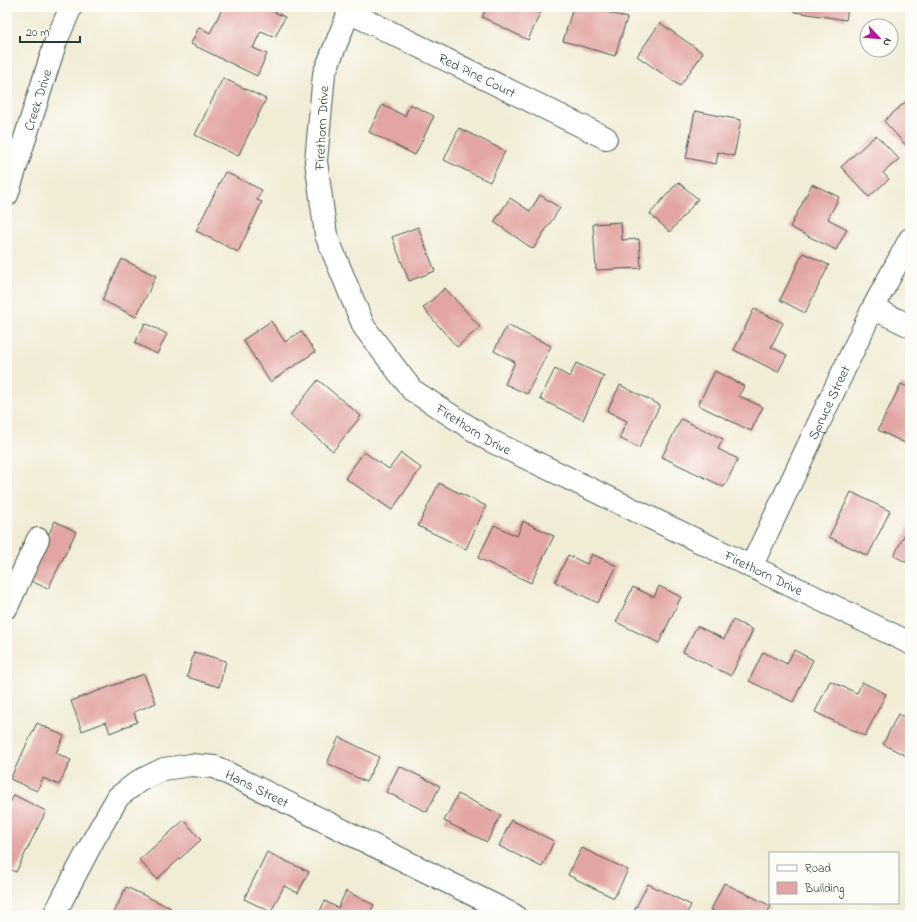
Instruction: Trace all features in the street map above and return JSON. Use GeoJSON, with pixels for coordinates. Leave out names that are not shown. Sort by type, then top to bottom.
{"type":"FeatureCollection","features":[{"type":"Feature","properties":{"kind":"street","name":"Creek Drive"},"geometry":{"type":"LineString","coordinates":[[7,194],[56,41],[71,7]]}},
{"type":"Feature","properties":{"kind":"street","name":"Red Pine Court"},"geometry":{"type":"LineString","coordinates":[[350,9],[606,138]]}},
{"type":"Feature","properties":{"kind":"street","name":"Firethorn Drive"},"geometry":{"type":"LineString","coordinates":[[350,9],[324,74],[316,161],[326,236],[364,327],[412,390],[489,440],[910,643]]}},
{"type":"Feature","properties":{"kind":"street","name":"Spruce Street"},"geometry":{"type":"LineString","coordinates":[[751,567],[873,308],[910,239]]}},
{"type":"Feature","properties":{"kind":"street"},"geometry":{"type":"LineString","coordinates":[[873,308],[910,326]]}},
{"type":"Feature","properties":{"kind":"street"},"geometry":{"type":"LineString","coordinates":[[7,607],[38,540]]}},
{"type":"Feature","properties":{"kind":"street","name":"Hans Street"},"geometry":{"type":"LineString","coordinates":[[54,915],[95,837],[118,798],[139,780],[164,769],[191,765],[215,767],[514,915]]}},
{"type":"Feature","properties":{"kind":"building"},"geometry":{"type":"Polygon","coordinates":[[[223,7],[264,7],[285,17],[275,37],[261,31],[253,48],[267,54],[257,76],[191,44],[199,27],[210,33],[223,7]]]}},
{"type":"Feature","properties":{"kind":"building"},"geometry":{"type":"Polygon","coordinates":[[[487,7],[543,7],[528,40],[482,17],[487,7]]]}},
{"type":"Feature","properties":{"kind":"building"},"geometry":{"type":"Polygon","coordinates":[[[573,7],[591,7],[627,18],[615,56],[563,41],[573,7]]]}},
{"type":"Feature","properties":{"kind":"building"},"geometry":{"type":"Polygon","coordinates":[[[795,7],[848,7],[846,20],[795,12],[795,7]]]}},
{"type":"Feature","properties":{"kind":"building"},"geometry":{"type":"Polygon","coordinates":[[[660,23],[703,53],[680,86],[637,56],[660,23]]]}},
{"type":"Feature","properties":{"kind":"building"},"geometry":{"type":"Polygon","coordinates":[[[223,78],[266,99],[238,156],[195,135],[223,78]]]}},
{"type":"Feature","properties":{"kind":"building"},"geometry":{"type":"Polygon","coordinates":[[[910,98],[910,150],[884,121],[910,98]]]}},
{"type":"Feature","properties":{"kind":"building"},"geometry":{"type":"Polygon","coordinates":[[[410,104],[434,116],[415,155],[369,132],[382,105],[405,116],[410,104]]]}},
{"type":"Feature","properties":{"kind":"building"},"geometry":{"type":"Polygon","coordinates":[[[695,111],[741,120],[734,156],[718,152],[716,164],[686,158],[695,111]]]}},
{"type":"Feature","properties":{"kind":"building"},"geometry":{"type":"Polygon","coordinates":[[[459,128],[505,151],[490,182],[444,160],[459,128]]]}},
{"type":"Feature","properties":{"kind":"building"},"geometry":{"type":"Polygon","coordinates":[[[876,135],[899,159],[883,173],[889,179],[869,197],[841,167],[876,135]]]}},
{"type":"Feature","properties":{"kind":"building"},"geometry":{"type":"Polygon","coordinates":[[[225,172],[262,190],[257,200],[262,202],[238,252],[196,231],[225,172]]]}},
{"type":"Feature","properties":{"kind":"building"},"geometry":{"type":"Polygon","coordinates":[[[678,182],[698,199],[670,232],[650,214],[678,182]]]}},
{"type":"Feature","properties":{"kind":"building"},"geometry":{"type":"Polygon","coordinates":[[[812,184],[839,197],[828,219],[847,229],[836,250],[790,227],[812,184]]]}},
{"type":"Feature","properties":{"kind":"building"},"geometry":{"type":"Polygon","coordinates":[[[540,195],[560,208],[533,249],[494,222],[510,198],[530,211],[540,195]]]}},
{"type":"Feature","properties":{"kind":"building"},"geometry":{"type":"Polygon","coordinates":[[[621,222],[622,240],[639,239],[641,268],[596,270],[593,224],[621,222]]]}},
{"type":"Feature","properties":{"kind":"building"},"geometry":{"type":"Polygon","coordinates":[[[418,227],[435,271],[409,281],[392,237],[418,227]]]}},
{"type":"Feature","properties":{"kind":"building"},"geometry":{"type":"Polygon","coordinates":[[[803,253],[829,265],[805,313],[780,300],[803,253]]]}},
{"type":"Feature","properties":{"kind":"building"},"geometry":{"type":"Polygon","coordinates":[[[122,259],[156,276],[136,317],[102,300],[122,259]]]}},
{"type":"Feature","properties":{"kind":"building"},"geometry":{"type":"Polygon","coordinates":[[[445,288],[480,327],[457,347],[423,308],[445,288]]]}},
{"type":"Feature","properties":{"kind":"building"},"geometry":{"type":"Polygon","coordinates":[[[754,309],[783,323],[771,347],[787,355],[778,372],[734,350],[754,309]]]}},
{"type":"Feature","properties":{"kind":"building"},"geometry":{"type":"Polygon","coordinates":[[[271,321],[285,342],[301,331],[315,352],[270,382],[243,340],[271,321]]]}},
{"type":"Feature","properties":{"kind":"building"},"geometry":{"type":"Polygon","coordinates":[[[145,323],[167,334],[157,354],[135,343],[145,323]]]}},
{"type":"Feature","properties":{"kind":"building"},"geometry":{"type":"Polygon","coordinates":[[[507,325],[551,346],[527,394],[505,384],[515,362],[494,351],[507,325]]]}},
{"type":"Feature","properties":{"kind":"building"},"geometry":{"type":"Polygon","coordinates":[[[576,363],[604,376],[583,420],[540,399],[555,369],[570,377],[576,363]]]}},
{"type":"Feature","properties":{"kind":"building"},"geometry":{"type":"Polygon","coordinates":[[[715,371],[744,386],[739,396],[763,407],[751,431],[698,405],[715,371]]]}},
{"type":"Feature","properties":{"kind":"building"},"geometry":{"type":"Polygon","coordinates":[[[318,380],[361,416],[333,451],[290,415],[318,380]]]}},
{"type":"Feature","properties":{"kind":"building"},"geometry":{"type":"Polygon","coordinates":[[[901,384],[910,388],[909,445],[878,430],[901,384]]]}},
{"type":"Feature","properties":{"kind":"building"},"geometry":{"type":"Polygon","coordinates":[[[620,385],[660,405],[639,448],[619,438],[627,421],[607,411],[620,385]]]}},
{"type":"Feature","properties":{"kind":"building"},"geometry":{"type":"Polygon","coordinates":[[[681,419],[723,439],[718,449],[738,459],[724,487],[662,457],[681,419]]]}},
{"type":"Feature","properties":{"kind":"building"},"geometry":{"type":"Polygon","coordinates":[[[364,452],[389,469],[401,453],[421,468],[392,510],[345,478],[364,452]]]}},
{"type":"Feature","properties":{"kind":"building"},"geometry":{"type":"Polygon","coordinates":[[[439,483],[486,506],[466,549],[418,526],[439,483]]]}},
{"type":"Feature","properties":{"kind":"building"},"geometry":{"type":"Polygon","coordinates":[[[851,492],[890,511],[868,556],[829,537],[851,492]]]}},
{"type":"Feature","properties":{"kind":"building"},"geometry":{"type":"Polygon","coordinates":[[[55,521],[76,532],[48,589],[27,579],[55,521]]]}},
{"type":"Feature","properties":{"kind":"building"},"geometry":{"type":"Polygon","coordinates":[[[523,521],[554,536],[531,583],[478,558],[494,525],[517,536],[523,521]]]}},
{"type":"Feature","properties":{"kind":"building"},"geometry":{"type":"Polygon","coordinates":[[[910,523],[910,564],[894,556],[910,523]]]}},
{"type":"Feature","properties":{"kind":"building"},"geometry":{"type":"Polygon","coordinates":[[[592,554],[617,566],[598,603],[555,582],[568,555],[587,564],[592,554]]]}},
{"type":"Feature","properties":{"kind":"building"},"geometry":{"type":"Polygon","coordinates":[[[659,586],[681,597],[659,643],[616,622],[633,587],[654,597],[659,586]]]}},
{"type":"Feature","properties":{"kind":"building"},"geometry":{"type":"Polygon","coordinates":[[[733,620],[753,630],[731,676],[683,652],[697,626],[724,639],[733,620]]]}},
{"type":"Feature","properties":{"kind":"building"},"geometry":{"type":"Polygon","coordinates":[[[794,650],[813,660],[793,702],[749,681],[763,652],[787,664],[794,650]]]}},
{"type":"Feature","properties":{"kind":"building"},"geometry":{"type":"Polygon","coordinates":[[[194,652],[226,661],[219,687],[187,677],[194,652]]]}},
{"type":"Feature","properties":{"kind":"building"},"geometry":{"type":"Polygon","coordinates":[[[144,674],[156,703],[134,712],[137,722],[110,733],[106,722],[82,731],[71,701],[144,674]]]}},
{"type":"Feature","properties":{"kind":"building"},"geometry":{"type":"Polygon","coordinates":[[[830,681],[857,693],[862,682],[886,694],[865,736],[815,712],[830,681]]]}},
{"type":"Feature","properties":{"kind":"building"},"geometry":{"type":"Polygon","coordinates":[[[898,714],[910,720],[910,758],[883,744],[898,714]]]}},
{"type":"Feature","properties":{"kind":"building"},"geometry":{"type":"Polygon","coordinates":[[[37,723],[64,736],[56,753],[71,760],[59,785],[43,778],[37,791],[10,779],[37,723]]]}},
{"type":"Feature","properties":{"kind":"building"},"geometry":{"type":"Polygon","coordinates":[[[339,737],[379,757],[366,782],[327,763],[339,737]]]}},
{"type":"Feature","properties":{"kind":"building"},"geometry":{"type":"Polygon","coordinates":[[[399,766],[440,786],[427,812],[386,792],[399,766]]]}},
{"type":"Feature","properties":{"kind":"building"},"geometry":{"type":"Polygon","coordinates":[[[458,794],[501,815],[487,842],[444,821],[458,794]]]}},
{"type":"Feature","properties":{"kind":"building"},"geometry":{"type":"Polygon","coordinates":[[[14,795],[46,811],[16,872],[7,868],[7,809],[14,795]]]}},
{"type":"Feature","properties":{"kind":"building"},"geometry":{"type":"Polygon","coordinates":[[[184,820],[201,840],[157,879],[139,860],[184,820]]]}},
{"type":"Feature","properties":{"kind":"building"},"geometry":{"type":"Polygon","coordinates":[[[511,820],[554,841],[542,867],[499,846],[511,820]]]}},
{"type":"Feature","properties":{"kind":"building"},"geometry":{"type":"Polygon","coordinates":[[[582,848],[628,870],[614,898],[568,875],[582,848]]]}},
{"type":"Feature","properties":{"kind":"building"},"geometry":{"type":"Polygon","coordinates":[[[267,852],[309,872],[298,893],[284,886],[271,912],[244,899],[267,852]]]}},
{"type":"Feature","properties":{"kind":"building"},"geometry":{"type":"Polygon","coordinates":[[[724,883],[771,906],[766,915],[722,915],[711,910],[724,883]]]}},
{"type":"Feature","properties":{"kind":"building"},"geometry":{"type":"Polygon","coordinates":[[[648,884],[691,905],[686,915],[642,915],[634,911],[648,884]]]}},
{"type":"Feature","properties":{"kind":"building"},"geometry":{"type":"Polygon","coordinates":[[[126,887],[171,908],[167,915],[113,915],[126,887]]]}},
{"type":"Feature","properties":{"kind":"building"},"geometry":{"type":"Polygon","coordinates":[[[346,891],[374,905],[369,915],[318,915],[325,901],[338,908],[346,891]]]}}]}
